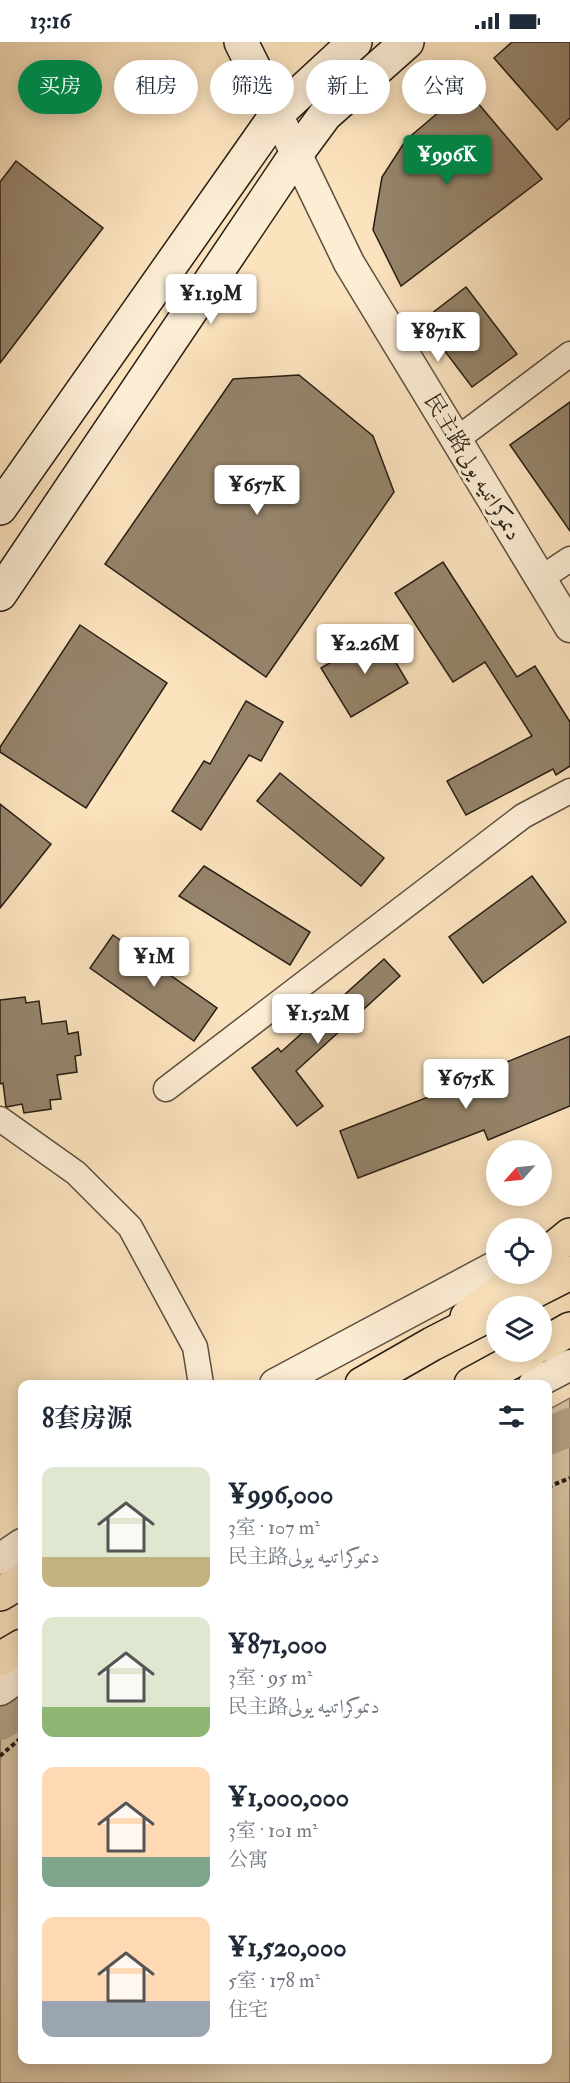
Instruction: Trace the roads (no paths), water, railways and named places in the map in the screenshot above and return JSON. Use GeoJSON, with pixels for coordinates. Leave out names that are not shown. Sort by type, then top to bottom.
{"type":"FeatureCollection","features":[{"type":"Feature","properties":{"kind":"highway"},"geometry":{"type":"LineString","coordinates":[[552,1250],[570,1235]]}},
{"type":"Feature","properties":{"kind":"highway"},"geometry":{"type":"LineString","coordinates":[[525,1296],[570,1273]]}},
{"type":"Feature","properties":{"kind":"highway"},"geometry":{"type":"LineString","coordinates":[[432,1344],[509,1284]]}},
{"type":"Feature","properties":{"kind":"highway"},"geometry":{"type":"LineString","coordinates":[[369,1380],[486,1316]]}},
{"type":"Feature","properties":{"kind":"highway"},"geometry":{"type":"LineString","coordinates":[[552,1339],[570,1329]]}},
{"type":"Feature","properties":{"kind":"highway"},"geometry":{"type":"LineString","coordinates":[[478,1380],[512,1362]]}},
{"type":"Feature","properties":{"kind":"highway"},"geometry":{"type":"LineString","coordinates":[[0,1589],[18,1582]]}},
{"type":"Feature","properties":{"kind":"highway"},"geometry":{"type":"LineString","coordinates":[[0,1594],[18,1583]]}},
{"type":"Feature","properties":{"kind":"highway"},"geometry":{"type":"LineString","coordinates":[[0,1659],[18,1648]]}},
{"type":"Feature","properties":{"kind":"main road"},"geometry":{"type":"LineString","coordinates":[[241,42],[250,60]]}},
{"type":"Feature","properties":{"kind":"main road"},"geometry":{"type":"LineString","coordinates":[[294,98],[355,42]]}},
{"type":"Feature","properties":{"kind":"main road"},"geometry":{"type":"LineString","coordinates":[[0,594],[297,153],[326,115],[407,42]]}},
{"type":"Feature","properties":{"kind":"main road"},"geometry":{"type":"LineString","coordinates":[[0,508],[277,114]]}},
{"type":"Feature","properties":{"kind":"street","name":"民主路دىموكراتىيە يولى"},"geometry":{"type":"LineString","coordinates":[[277,114],[349,263],[570,627]]}},
{"type":"Feature","properties":{"kind":"street"},"geometry":{"type":"LineString","coordinates":[[456,440],[570,354]]}},
{"type":"Feature","properties":{"kind":"street"},"geometry":{"type":"LineString","coordinates":[[540,579],[570,559]]}},
{"type":"Feature","properties":{"kind":"street"},"geometry":{"type":"LineString","coordinates":[[166,1089],[523,816],[570,791]]}},
{"type":"Feature","properties":{"kind":"street"},"geometry":{"type":"LineString","coordinates":[[0,1119],[76,1173],[130,1227],[195,1347],[200,1380]]}},
{"type":"Feature","properties":{"kind":"street"},"geometry":{"type":"LineString","coordinates":[[552,1237],[570,1227]]}},
{"type":"Feature","properties":{"kind":"street"},"geometry":{"type":"LineString","coordinates":[[282,1380],[486,1271]]}},
{"type":"Feature","properties":{"kind":"street"},"geometry":{"type":"LineString","coordinates":[[542,1380],[570,1365]]}},
{"type":"Feature","properties":{"kind":"street"},"geometry":{"type":"LineString","coordinates":[[0,1559],[18,1547]]}},
{"type":"Feature","properties":{"kind":"street"},"geometry":{"type":"LineString","coordinates":[[0,1690],[18,1678]]}},
{"type":"Feature","properties":{"kind":"waterway"},"geometry":{"type":"LineString","coordinates":[[552,1434],[570,1427]]}},
{"type":"Feature","properties":{"kind":"waterway"},"geometry":{"type":"LineString","coordinates":[[0,1721],[18,1710]]}}]}
